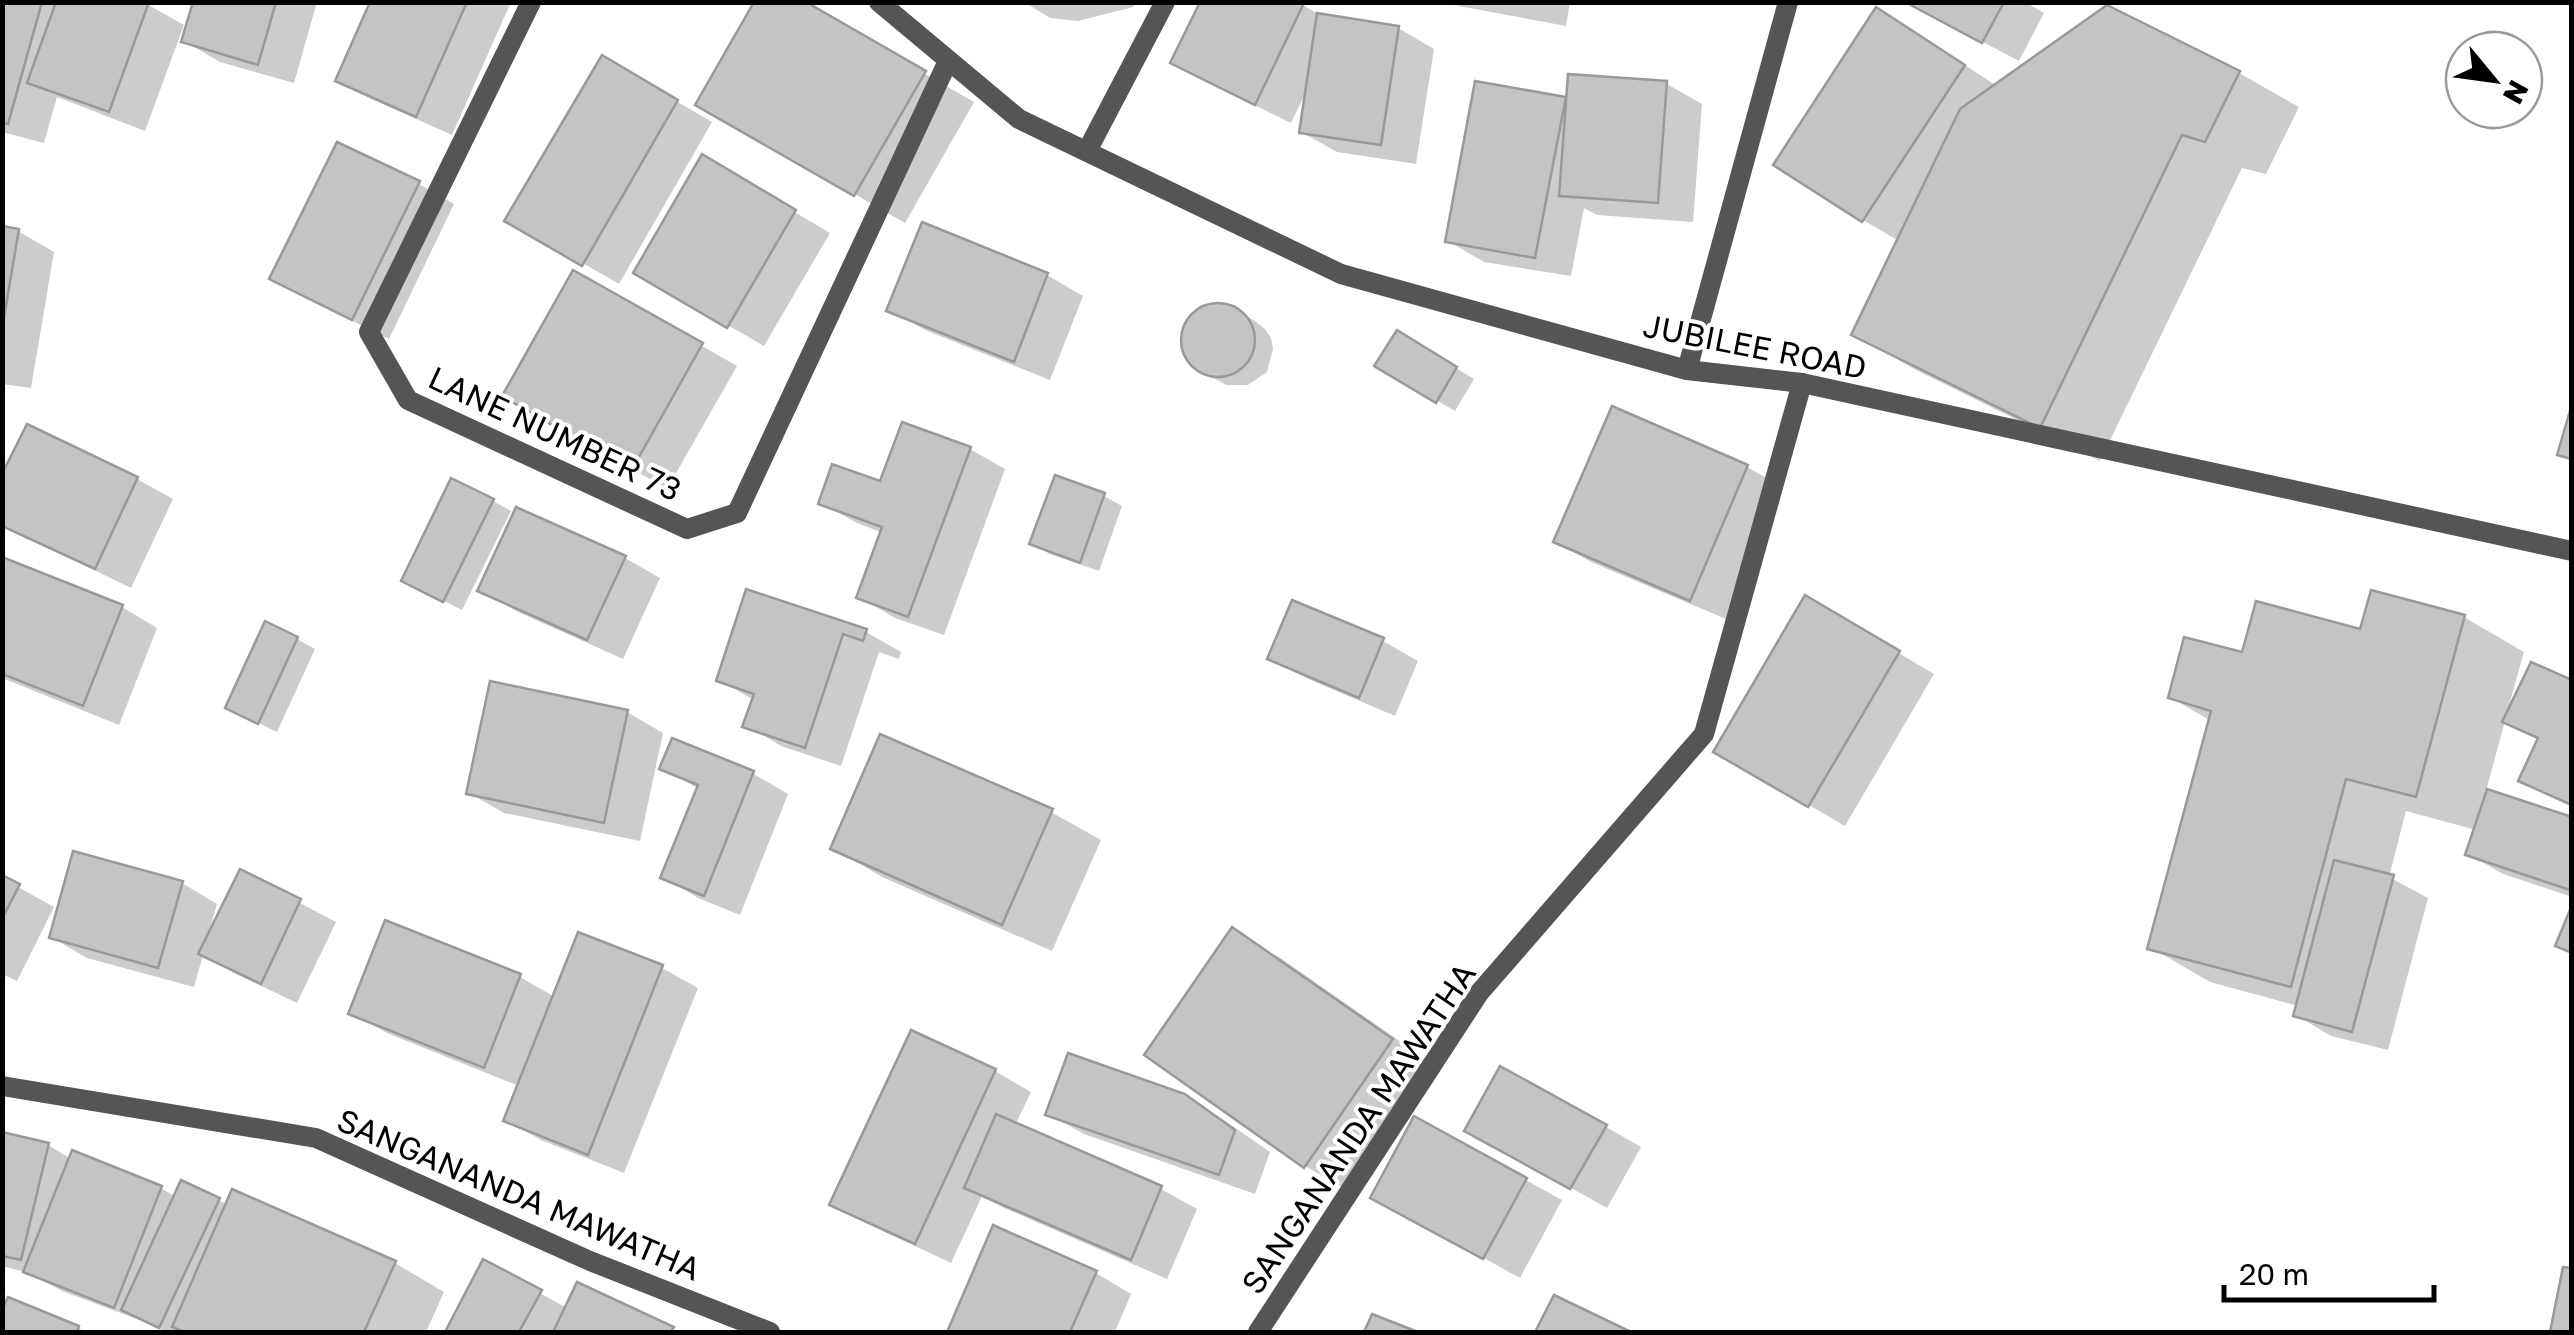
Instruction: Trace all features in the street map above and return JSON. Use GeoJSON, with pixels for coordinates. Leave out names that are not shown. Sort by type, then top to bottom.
{"type":"FeatureCollection","features":[{"type":"Feature","properties":{"kind":"street","name":"LANE NUMBER 73"},"geometry":{"type":"LineString","coordinates":[[530,2],[368,332],[408,400],[688,529],[738,512],[948,61]]}},
{"type":"Feature","properties":{"kind":"street"},"geometry":{"type":"LineString","coordinates":[[1087,151],[1165,2]]}},
{"type":"Feature","properties":{"kind":"street"},"geometry":{"type":"LineString","coordinates":[[1687,370],[1788,2]]}},
{"type":"Feature","properties":{"kind":"street","name":"JUBILEE ROAD"},"geometry":{"type":"LineString","coordinates":[[880,3],[1020,119],[1342,274],[1687,370],[1802,383],[2572,551]]}},
{"type":"Feature","properties":{"kind":"street","name":"SANGANANDA MAWATHA"},"geometry":{"type":"LineString","coordinates":[[1258,1332],[1480,993],[1704,734],[1802,383]]}},
{"type":"Feature","properties":{"kind":"street","name":"SANGANANDA MAWATHA"},"geometry":{"type":"LineString","coordinates":[[2,1086],[316,1138],[590,1261],[770,1332]]}},
{"type":"Feature","properties":{"kind":"building"},"geometry":{"type":"Polygon","coordinates":[[[2,2],[42,2],[8,124],[2,123],[2,2]]]}},
{"type":"Feature","properties":{"kind":"building"},"geometry":{"type":"Polygon","coordinates":[[[56,2],[149,2],[109,112],[27,83],[56,2]]]}},
{"type":"Feature","properties":{"kind":"building"},"geometry":{"type":"Polygon","coordinates":[[[193,2],[276,2],[258,65],[181,42],[193,2]]]}},
{"type":"Feature","properties":{"kind":"building"},"geometry":{"type":"Polygon","coordinates":[[[370,2],[467,2],[416,117],[335,81],[370,2]]]}},
{"type":"Feature","properties":{"kind":"building"},"geometry":{"type":"Polygon","coordinates":[[[754,2],[806,2],[926,71],[854,196],[695,105],[754,2]]]}},
{"type":"Feature","properties":{"kind":"building"},"geometry":{"type":"Polygon","coordinates":[[[1200,2],[1304,3],[1255,105],[1170,63],[1200,2]]]}},
{"type":"Feature","properties":{"kind":"building"},"geometry":{"type":"Polygon","coordinates":[[[1905,2],[2004,2],[1982,43],[1905,2]]]}},
{"type":"Feature","properties":{"kind":"building"},"geometry":{"type":"Polygon","coordinates":[[[2107,5],[2240,71],[2205,142],[2182,135],[2040,428],[1851,335],[1960,109],[2107,5]]]}},
{"type":"Feature","properties":{"kind":"building"},"geometry":{"type":"Polygon","coordinates":[[[1876,7],[1965,65],[1862,222],[1773,165],[1876,7]]]}},
{"type":"Feature","properties":{"kind":"building"},"geometry":{"type":"Polygon","coordinates":[[[1317,13],[1399,26],[1381,145],[1299,133],[1317,13]]]}},
{"type":"Feature","properties":{"kind":"building"},"geometry":{"type":"Polygon","coordinates":[[[602,55],[678,100],[582,266],[504,221],[602,55]]]}},
{"type":"Feature","properties":{"kind":"building"},"geometry":{"type":"Polygon","coordinates":[[[1568,74],[1667,81],[1658,203],[1559,196],[1568,74]]]}},
{"type":"Feature","properties":{"kind":"building"},"geometry":{"type":"Polygon","coordinates":[[[1475,81],[1566,97],[1535,258],[1445,242],[1475,81]]]}},
{"type":"Feature","properties":{"kind":"building"},"geometry":{"type":"Polygon","coordinates":[[[337,142],[420,181],[352,320],[269,279],[337,142]]]}},
{"type":"Feature","properties":{"kind":"building"},"geometry":{"type":"Polygon","coordinates":[[[702,154],[796,210],[727,328],[633,273],[702,154]]]}},
{"type":"Feature","properties":{"kind":"building"},"geometry":{"type":"Polygon","coordinates":[[[922,222],[1048,273],[1014,362],[886,311],[922,222]]]}},
{"type":"Feature","properties":{"kind":"building"},"geometry":{"type":"Polygon","coordinates":[[[2,226],[19,229],[2,329],[2,226]]]}},
{"type":"Feature","properties":{"kind":"building"},"geometry":{"type":"Polygon","coordinates":[[[573,270],[703,343],[631,471],[502,396],[573,270]]]}},
{"type":"Feature","properties":{"kind":"building"},"geometry":{"type":"Polygon","coordinates":[[[1218,303],[1244,314],[1255,340],[1244,366],[1218,377],[1192,366],[1181,340],[1192,314],[1218,303]]]}},
{"type":"Feature","properties":{"kind":"building"},"geometry":{"type":"Polygon","coordinates":[[[1397,330],[1457,367],[1436,403],[1374,366],[1397,330]]]}},
{"type":"Feature","properties":{"kind":"building"},"geometry":{"type":"Polygon","coordinates":[[[2572,404],[2572,459],[2557,455],[2572,404]]]}},
{"type":"Feature","properties":{"kind":"building"},"geometry":{"type":"Polygon","coordinates":[[[1612,406],[1748,465],[1690,601],[1553,542],[1612,406]]]}},
{"type":"Feature","properties":{"kind":"building"},"geometry":{"type":"Polygon","coordinates":[[[902,422],[971,447],[908,617],[856,598],[882,527],[818,504],[832,464],[880,481],[902,422]]]}},
{"type":"Feature","properties":{"kind":"building"},"geometry":{"type":"Polygon","coordinates":[[[27,424],[138,477],[95,569],[2,526],[2,474],[27,424]]]}},
{"type":"Feature","properties":{"kind":"building"},"geometry":{"type":"Polygon","coordinates":[[[1055,475],[1105,493],[1080,563],[1029,544],[1055,475]]]}},
{"type":"Feature","properties":{"kind":"building"},"geometry":{"type":"Polygon","coordinates":[[[451,478],[494,499],[443,602],[401,581],[451,478]]]}},
{"type":"Feature","properties":{"kind":"building"},"geometry":{"type":"Polygon","coordinates":[[[516,507],[626,556],[587,640],[477,591],[516,507]]]}},
{"type":"Feature","properties":{"kind":"building"},"geometry":{"type":"Polygon","coordinates":[[[2,557],[123,605],[83,706],[2,674],[2,557]]]}},
{"type":"Feature","properties":{"kind":"building"},"geometry":{"type":"Polygon","coordinates":[[[746,589],[867,629],[863,641],[843,634],[805,748],[742,727],[754,694],[716,681],[746,589]]]}},
{"type":"Feature","properties":{"kind":"building"},"geometry":{"type":"Polygon","coordinates":[[[2371,590],[2465,615],[2416,797],[2346,779],[2291,987],[2147,949],[2211,711],[2168,698],[2184,637],[2242,652],[2256,601],[2360,629],[2371,590]]]}},
{"type":"Feature","properties":{"kind":"building"},"geometry":{"type":"Polygon","coordinates":[[[1805,595],[1900,651],[1808,807],[1713,752],[1805,595]]]}},
{"type":"Feature","properties":{"kind":"building"},"geometry":{"type":"Polygon","coordinates":[[[1292,600],[1384,638],[1359,698],[1267,659],[1292,600]]]}},
{"type":"Feature","properties":{"kind":"building"},"geometry":{"type":"Polygon","coordinates":[[[265,621],[298,637],[258,724],[225,708],[265,621]]]}},
{"type":"Feature","properties":{"kind":"building"},"geometry":{"type":"Polygon","coordinates":[[[2531,662],[2572,680],[2572,805],[2518,781],[2538,738],[2502,722],[2531,662]]]}},
{"type":"Feature","properties":{"kind":"building"},"geometry":{"type":"Polygon","coordinates":[[[490,681],[628,710],[604,823],[466,794],[490,681]]]}},
{"type":"Feature","properties":{"kind":"building"},"geometry":{"type":"Polygon","coordinates":[[[880,734],[1053,809],[1002,925],[830,849],[880,734]]]}},
{"type":"Feature","properties":{"kind":"building"},"geometry":{"type":"Polygon","coordinates":[[[672,738],[754,771],[704,896],[660,878],[698,785],[659,769],[672,738]]]}},
{"type":"Feature","properties":{"kind":"building"},"geometry":{"type":"Polygon","coordinates":[[[2487,789],[2572,817],[2570,890],[2465,855],[2487,789]]]}},
{"type":"Feature","properties":{"kind":"building"},"geometry":{"type":"Polygon","coordinates":[[[73,851],[183,881],[158,968],[49,938],[73,851]]]}},
{"type":"Feature","properties":{"kind":"building"},"geometry":{"type":"Polygon","coordinates":[[[2334,860],[2394,875],[2352,1032],[2293,1016],[2334,860]]]}},
{"type":"Feature","properties":{"kind":"building"},"geometry":{"type":"Polygon","coordinates":[[[240,869],[301,899],[261,984],[198,954],[240,869]]]}},
{"type":"Feature","properties":{"kind":"building"},"geometry":{"type":"Polygon","coordinates":[[[2,875],[20,884],[2,919],[2,875]]]}},
{"type":"Feature","properties":{"kind":"building"},"geometry":{"type":"Polygon","coordinates":[[[2572,905],[2572,953],[2555,946],[2572,905]]]}},
{"type":"Feature","properties":{"kind":"building"},"geometry":{"type":"Polygon","coordinates":[[[385,920],[521,974],[484,1068],[348,1014],[385,920]]]}},
{"type":"Feature","properties":{"kind":"building"},"geometry":{"type":"Polygon","coordinates":[[[1232,927],[1393,1039],[1304,1168],[1144,1055],[1232,927]]]}},
{"type":"Feature","properties":{"kind":"building"},"geometry":{"type":"Polygon","coordinates":[[[578,932],[663,965],[588,1155],[503,1121],[578,932]]]}},
{"type":"Feature","properties":{"kind":"building"},"geometry":{"type":"Polygon","coordinates":[[[911,1030],[996,1069],[915,1244],[829,1205],[911,1030]]]}},
{"type":"Feature","properties":{"kind":"building"},"geometry":{"type":"Polygon","coordinates":[[[1068,1053],[1185,1094],[1235,1130],[1219,1175],[1045,1115],[1068,1053]]]}},
{"type":"Feature","properties":{"kind":"building"},"geometry":{"type":"Polygon","coordinates":[[[1500,1066],[1607,1125],[1570,1189],[1464,1131],[1500,1066]]]}},
{"type":"Feature","properties":{"kind":"building"},"geometry":{"type":"Polygon","coordinates":[[[996,1114],[1162,1186],[1131,1260],[964,1188],[996,1114]]]}},
{"type":"Feature","properties":{"kind":"building"},"geometry":{"type":"Polygon","coordinates":[[[1414,1116],[1527,1178],[1483,1259],[1370,1198],[1414,1116]]]}},
{"type":"Feature","properties":{"kind":"building"},"geometry":{"type":"Polygon","coordinates":[[[2,1132],[49,1143],[21,1260],[2,1256],[2,1132]]]}},
{"type":"Feature","properties":{"kind":"building"},"geometry":{"type":"Polygon","coordinates":[[[72,1150],[162,1186],[114,1308],[23,1272],[72,1150]]]}},
{"type":"Feature","properties":{"kind":"building"},"geometry":{"type":"Polygon","coordinates":[[[181,1180],[220,1198],[159,1328],[121,1310],[181,1180]]]}},
{"type":"Feature","properties":{"kind":"building"},"geometry":{"type":"Polygon","coordinates":[[[232,1189],[396,1261],[364,1332],[185,1332],[172,1327],[232,1189]]]}},
{"type":"Feature","properties":{"kind":"building"},"geometry":{"type":"Polygon","coordinates":[[[993,1225],[1097,1271],[1070,1332],[947,1332],[993,1225]]]}},
{"type":"Feature","properties":{"kind":"building"},"geometry":{"type":"Polygon","coordinates":[[[483,1259],[542,1290],[519,1332],[445,1332],[483,1259]]]}},
{"type":"Feature","properties":{"kind":"building"},"geometry":{"type":"Polygon","coordinates":[[[2563,1267],[2572,1268],[2572,1332],[2550,1332],[2563,1267]]]}},
{"type":"Feature","properties":{"kind":"building"},"geometry":{"type":"Polygon","coordinates":[[[577,1282],[674,1327],[671,1332],[553,1332],[577,1282]]]}},
{"type":"Feature","properties":{"kind":"building"},"geometry":{"type":"Polygon","coordinates":[[[1554,1295],[1631,1332],[1535,1332],[1554,1295]]]}},
{"type":"Feature","properties":{"kind":"building"},"geometry":{"type":"Polygon","coordinates":[[[8,1297],[79,1326],[77,1332],[2,1332],[2,1310],[8,1297]]]}},
{"type":"Feature","properties":{"kind":"building"},"geometry":{"type":"Polygon","coordinates":[[[1372,1314],[1418,1332],[1364,1332],[1372,1314]]]}}]}
